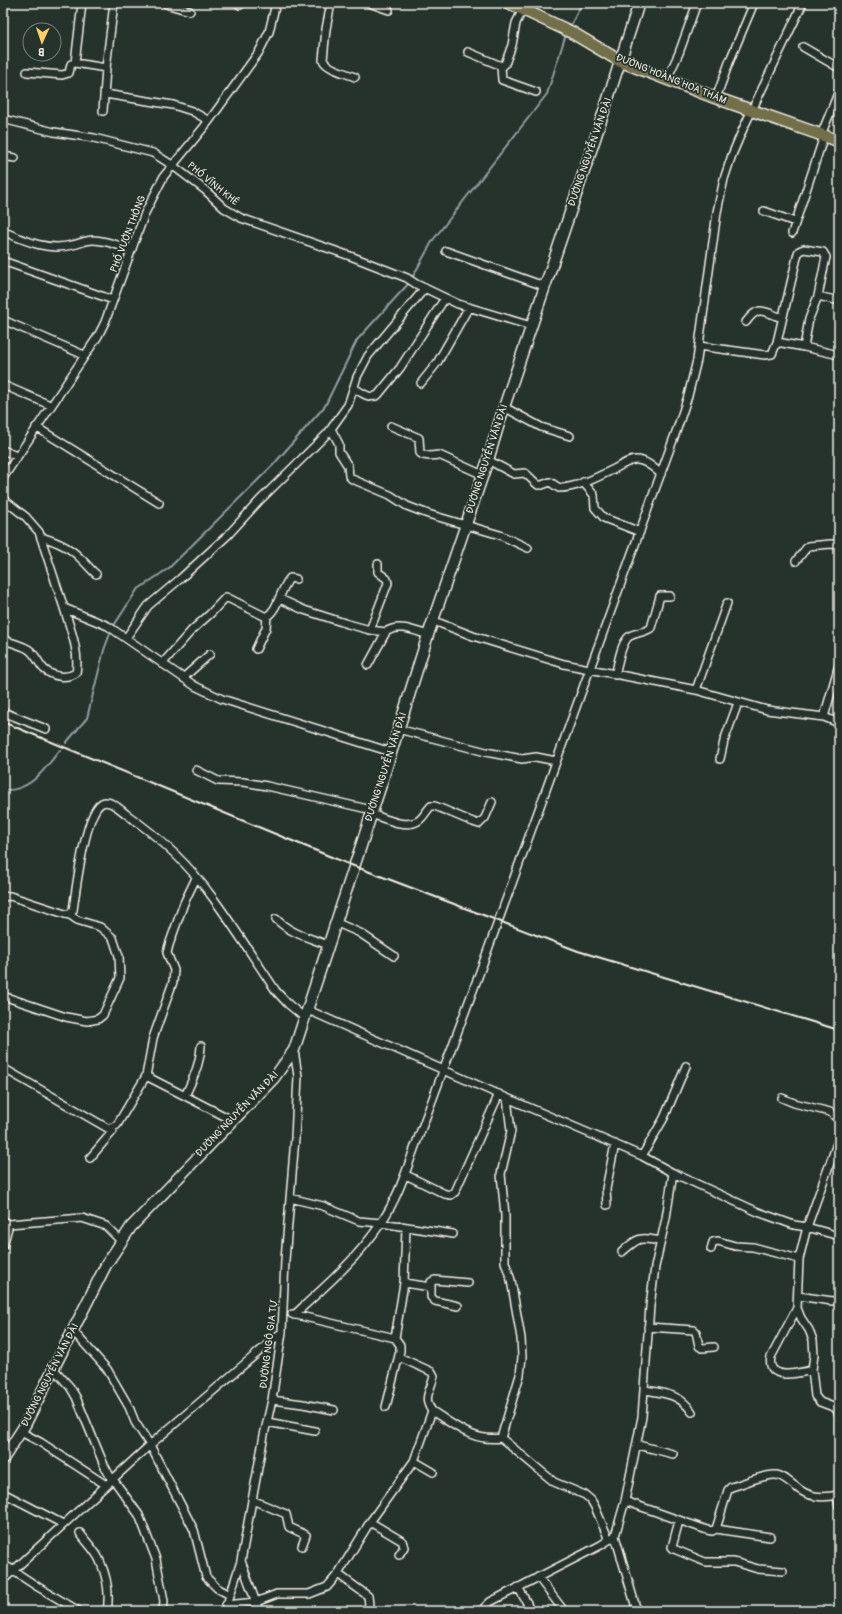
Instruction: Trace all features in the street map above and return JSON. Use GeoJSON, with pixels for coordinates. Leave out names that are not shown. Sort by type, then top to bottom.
{"type":"FeatureCollection","features":[{"type":"Feature","properties":{"kind":"main road","name":"ĐƯỜNG HOÀNG HOA THÁM"},"geometry":{"type":"LineString","coordinates":[[509,3],[567,31],[620,61],[716,98],[839,141]]}},
{"type":"Feature","properties":{"kind":"street"},"geometry":{"type":"LineString","coordinates":[[75,63],[82,3]]}},
{"type":"Feature","properties":{"kind":"street"},"geometry":{"type":"LineString","coordinates":[[103,112],[106,68],[114,3]]}},
{"type":"Feature","properties":{"kind":"street"},"geometry":{"type":"LineString","coordinates":[[165,3],[169,6],[190,11]]}},
{"type":"Feature","properties":{"kind":"street","name":"PHỐ VƯỜN THÔNG"},"geometry":{"type":"LineString","coordinates":[[3,478],[50,405],[98,336],[145,213],[164,176],[210,121],[259,52],[269,32],[276,3]]}},
{"type":"Feature","properties":{"kind":"street"},"geometry":{"type":"LineString","coordinates":[[331,3],[323,60],[325,64],[355,77]]}},
{"type":"Feature","properties":{"kind":"street"},"geometry":{"type":"LineString","coordinates":[[369,3],[389,10]]}},
{"type":"Feature","properties":{"kind":"street","name":"ĐƯỜNG NGUYỄN VĂN ĐÀI"},"geometry":{"type":"LineString","coordinates":[[3,1460],[21,1432],[106,1265],[130,1227],[274,1078],[294,1050],[307,1014],[335,922],[372,812],[428,635],[488,460],[504,406],[594,142],[639,3]]}},
{"type":"Feature","properties":{"kind":"street"},"geometry":{"type":"LineString","coordinates":[[667,79],[679,53],[697,3]]}},
{"type":"Feature","properties":{"kind":"street"},"geometry":{"type":"LineString","coordinates":[[716,98],[754,3]]}},
{"type":"Feature","properties":{"kind":"street"},"geometry":{"type":"LineString","coordinates":[[294,1315],[342,1270],[381,1223],[394,1201],[406,1175],[688,396],[699,346],[717,212],[724,179],[743,129],[802,3]]}},
{"type":"Feature","properties":{"kind":"street"},"geometry":{"type":"LineString","coordinates":[[501,66],[507,62],[516,23],[523,9]]}},
{"type":"Feature","properties":{"kind":"street"},"geometry":{"type":"LineString","coordinates":[[803,47],[839,68]]}},
{"type":"Feature","properties":{"kind":"street"},"geometry":{"type":"LineString","coordinates":[[468,52],[501,66]]}},
{"type":"Feature","properties":{"kind":"street"},"geometry":{"type":"LineString","coordinates":[[27,72],[62,75],[69,73],[71,64],[75,63],[106,68]]}},
{"type":"Feature","properties":{"kind":"street"},"geometry":{"type":"LineString","coordinates":[[501,66],[502,80],[536,92]]}},
{"type":"Feature","properties":{"kind":"street"},"geometry":{"type":"LineString","coordinates":[[792,233],[839,91]]}},
{"type":"Feature","properties":{"kind":"street"},"geometry":{"type":"LineString","coordinates":[[105,94],[174,105],[192,111],[210,121]]}},
{"type":"Feature","properties":{"kind":"street","name":"PHỐ VĨNH KHÊ"},"geometry":{"type":"LineString","coordinates":[[3,119],[54,132],[94,138],[153,153],[172,165],[205,190],[224,208],[241,218],[353,257],[407,278],[425,288]]}},
{"type":"Feature","properties":{"kind":"street"},"geometry":{"type":"LineString","coordinates":[[3,156],[15,158]]}},
{"type":"Feature","properties":{"kind":"street"},"geometry":{"type":"LineString","coordinates":[[764,211],[795,222]]}},
{"type":"Feature","properties":{"kind":"street"},"geometry":{"type":"LineString","coordinates":[[7,233],[41,246],[67,246],[95,240],[132,250]]}},
{"type":"Feature","properties":{"kind":"street"},"geometry":{"type":"LineString","coordinates":[[699,346],[765,355],[772,354],[777,342],[798,253],[801,249],[823,252],[826,255],[818,296],[809,319],[804,347]]}},
{"type":"Feature","properties":{"kind":"street"},"geometry":{"type":"LineString","coordinates":[[446,251],[544,286]]}},
{"type":"Feature","properties":{"kind":"street"},"geometry":{"type":"LineString","coordinates":[[4,263],[113,300]]}},
{"type":"Feature","properties":{"kind":"street"},"geometry":{"type":"LineString","coordinates":[[126,638],[148,606],[228,535],[260,500],[312,451],[331,429],[348,405],[357,377],[368,356],[425,288],[445,298],[469,307],[531,326]]}},
{"type":"Feature","properties":{"kind":"street"},"geometry":{"type":"LineString","coordinates":[[818,296],[839,301]]}},
{"type":"Feature","properties":{"kind":"street"},"geometry":{"type":"LineString","coordinates":[[354,388],[371,397],[378,395],[400,368],[445,298]]}},
{"type":"Feature","properties":{"kind":"street"},"geometry":{"type":"LineString","coordinates":[[421,383],[437,363],[469,307]]}},
{"type":"Feature","properties":{"kind":"street"},"geometry":{"type":"LineString","coordinates":[[746,322],[756,311],[760,310],[782,318]]}},
{"type":"Feature","properties":{"kind":"street"},"geometry":{"type":"LineString","coordinates":[[3,320],[84,355]]}},
{"type":"Feature","properties":{"kind":"street"},"geometry":{"type":"LineString","coordinates":[[777,342],[839,356]]}},
{"type":"Feature","properties":{"kind":"street"},"geometry":{"type":"LineString","coordinates":[[3,385],[50,405]]}},
{"type":"Feature","properties":{"kind":"street"},"geometry":{"type":"LineString","coordinates":[[504,406],[541,427],[570,436]]}},
{"type":"Feature","properties":{"kind":"street"},"geometry":{"type":"LineString","coordinates":[[391,426],[419,438],[420,453],[423,455],[439,455],[482,475]]}},
{"type":"Feature","properties":{"kind":"street"},"geometry":{"type":"LineString","coordinates":[[36,427],[159,503]]}},
{"type":"Feature","properties":{"kind":"street"},"geometry":{"type":"LineString","coordinates":[[331,429],[340,444],[339,452],[348,466],[349,476],[352,479],[390,495],[407,506],[428,514],[500,535],[528,548]]}},
{"type":"Feature","properties":{"kind":"street"},"geometry":{"type":"LineString","coordinates":[[3,450],[16,456]]}},
{"type":"Feature","properties":{"kind":"street"},"geometry":{"type":"LineString","coordinates":[[488,460],[514,474],[525,473],[540,485],[550,482],[556,487],[562,488],[583,482],[633,460],[640,460],[661,474]]}},
{"type":"Feature","properties":{"kind":"street"},"geometry":{"type":"LineString","coordinates":[[583,482],[594,495],[595,508],[604,518],[640,532]]}},
{"type":"Feature","properties":{"kind":"street"},"geometry":{"type":"LineString","coordinates":[[3,499],[26,517],[39,532],[73,640],[77,664],[76,673],[71,676],[64,677],[54,674],[44,668],[29,650],[4,640]]}},
{"type":"Feature","properties":{"kind":"street"},"geometry":{"type":"LineString","coordinates":[[41,537],[53,541],[70,550],[96,574]]}},
{"type":"Feature","properties":{"kind":"street"},"geometry":{"type":"LineString","coordinates":[[796,561],[808,546],[832,544],[839,545]]}},
{"type":"Feature","properties":{"kind":"street"},"geometry":{"type":"LineString","coordinates":[[370,630],[388,583],[387,579],[378,572],[378,564]]}},
{"type":"Feature","properties":{"kind":"street"},"geometry":{"type":"LineString","coordinates":[[256,649],[266,628],[267,617],[280,599],[287,582],[290,578],[296,579]]}},
{"type":"Feature","properties":{"kind":"street"},"geometry":{"type":"LineString","coordinates":[[615,675],[624,642],[631,635],[647,631],[651,628],[660,596],[670,596]]}},
{"type":"Feature","properties":{"kind":"street"},"geometry":{"type":"LineString","coordinates":[[162,664],[187,635],[226,598],[263,617],[267,617]]}},
{"type":"Feature","properties":{"kind":"street"},"geometry":{"type":"LineString","coordinates":[[280,599],[304,610],[370,630],[386,632]]}},
{"type":"Feature","properties":{"kind":"street"},"geometry":{"type":"LineString","coordinates":[[696,690],[727,603]]}},
{"type":"Feature","properties":{"kind":"street"},"geometry":{"type":"LineString","coordinates":[[64,608],[108,626],[182,678],[222,699],[391,752]]}},
{"type":"Feature","properties":{"kind":"street"},"geometry":{"type":"LineString","coordinates":[[434,621],[473,636],[550,661],[696,690],[738,703],[768,710],[824,717],[839,723]]}},
{"type":"Feature","properties":{"kind":"street"},"geometry":{"type":"LineString","coordinates":[[368,665],[386,632],[392,628],[406,629],[428,635]]}},
{"type":"Feature","properties":{"kind":"street"},"geometry":{"type":"LineString","coordinates":[[182,678],[210,654]]}},
{"type":"Feature","properties":{"kind":"street"},"geometry":{"type":"LineString","coordinates":[[824,717],[839,665]]}},
{"type":"Feature","properties":{"kind":"street"},"geometry":{"type":"LineString","coordinates":[[720,759],[724,741],[738,703]]}},
{"type":"Feature","properties":{"kind":"street"},"geometry":{"type":"LineString","coordinates":[[3,712],[46,729]]}},
{"type":"Feature","properties":{"kind":"street"},"geometry":{"type":"LineString","coordinates":[[398,729],[486,752],[522,759],[536,757],[556,761]]}},
{"type":"Feature","properties":{"kind":"street"},"geometry":{"type":"LineString","coordinates":[[196,770],[218,781],[243,782],[267,786],[372,812],[404,824],[412,824],[423,816],[431,806],[435,806],[479,824],[485,818],[492,802]]}},
{"type":"Feature","properties":{"kind":"street"},"geometry":{"type":"LineString","coordinates":[[70,915],[73,910],[83,841],[96,809],[100,804],[106,802],[113,804],[146,828],[196,878],[212,897],[276,991],[288,1004],[307,1014],[444,1070],[615,1144],[642,1156],[673,1173],[758,1212],[794,1225],[839,1236]]}},
{"type":"Feature","properties":{"kind":"street"},"geometry":{"type":"LineString","coordinates":[[90,1158],[113,1131],[146,1076],[153,1038],[173,982],[174,970],[168,953],[169,945],[184,903],[196,878]]}},
{"type":"Feature","properties":{"kind":"street"},"geometry":{"type":"LineString","coordinates":[[3,897],[10,896],[70,915],[77,920],[100,927],[112,938],[119,956],[120,978],[103,1015],[98,1019],[87,1022],[66,1017],[3,996]]}},
{"type":"Feature","properties":{"kind":"street"},"geometry":{"type":"LineString","coordinates":[[276,919],[284,927],[294,933],[328,945]]}},
{"type":"Feature","properties":{"kind":"street"},"geometry":{"type":"LineString","coordinates":[[335,922],[360,933],[394,956]]}},
{"type":"Feature","properties":{"kind":"street"},"geometry":{"type":"LineString","coordinates":[[185,1096],[198,1065],[201,1046]]}},
{"type":"Feature","properties":{"kind":"street","name":"ĐƯỜNG NGÔ GIA TỰ"},"geometry":{"type":"LineString","coordinates":[[226,1608],[241,1561],[264,1435],[272,1400],[282,1332],[284,1313],[285,1260],[298,1076],[294,1050]]}},
{"type":"Feature","properties":{"kind":"street"},"geometry":{"type":"LineString","coordinates":[[642,1156],[664,1118],[686,1066]]}},
{"type":"Feature","properties":{"kind":"street"},"geometry":{"type":"LineString","coordinates":[[3,1068],[109,1129],[114,1128]]}},
{"type":"Feature","properties":{"kind":"street"},"geometry":{"type":"LineString","coordinates":[[146,1076],[232,1120]]}},
{"type":"Feature","properties":{"kind":"street"},"geometry":{"type":"LineString","coordinates":[[406,1175],[445,1194],[452,1195],[455,1192],[499,1094]]}},
{"type":"Feature","properties":{"kind":"street"},"geometry":{"type":"LineString","coordinates":[[500,1438],[520,1375],[522,1357],[521,1338],[511,1280],[505,1262],[505,1214],[501,1174],[511,1130],[507,1098]]}},
{"type":"Feature","properties":{"kind":"street"},"geometry":{"type":"LineString","coordinates":[[782,1098],[794,1103],[830,1112],[839,1120]]}},
{"type":"Feature","properties":{"kind":"street"},"geometry":{"type":"LineString","coordinates":[[812,1370],[786,1375],[777,1372],[771,1364],[770,1357],[797,1308],[799,1259],[807,1227],[839,1138]]}},
{"type":"Feature","properties":{"kind":"street"},"geometry":{"type":"LineString","coordinates":[[607,1205],[606,1189],[615,1144]]}},
{"type":"Feature","properties":{"kind":"street"},"geometry":{"type":"LineString","coordinates":[[481,1611],[490,1602],[612,1538],[625,1501],[638,1445],[645,1390],[648,1326],[655,1267],[673,1173]]}},
{"type":"Feature","properties":{"kind":"street"},"geometry":{"type":"LineString","coordinates":[[290,1198],[323,1206],[359,1221],[452,1234]]}},
{"type":"Feature","properties":{"kind":"street"},"geometry":{"type":"LineString","coordinates":[[3,1246],[5,1222],[82,1218],[106,1226],[122,1241]]}},
{"type":"Feature","properties":{"kind":"street"},"geometry":{"type":"LineString","coordinates":[[394,1338],[404,1283],[406,1227]]}},
{"type":"Feature","properties":{"kind":"street"},"geometry":{"type":"LineString","coordinates":[[622,1252],[640,1238],[661,1241]]}},
{"type":"Feature","properties":{"kind":"street"},"geometry":{"type":"LineString","coordinates":[[711,1249],[714,1242],[718,1241],[735,1246],[753,1247],[799,1259]]}},
{"type":"Feature","properties":{"kind":"street"},"geometry":{"type":"LineString","coordinates":[[458,1306],[435,1301],[431,1297],[432,1282],[435,1280],[468,1283]]}},
{"type":"Feature","properties":{"kind":"street"},"geometry":{"type":"LineString","coordinates":[[404,1283],[431,1287]]}},
{"type":"Feature","properties":{"kind":"street"},"geometry":{"type":"LineString","coordinates":[[798,1296],[832,1301]]}},
{"type":"Feature","properties":{"kind":"street"},"geometry":{"type":"LineString","coordinates":[[797,1308],[813,1340],[814,1355],[812,1370],[815,1396],[820,1402],[836,1408],[839,1416],[839,1434]]}},
{"type":"Feature","properties":{"kind":"street"},"geometry":{"type":"LineString","coordinates":[[284,1313],[394,1338],[400,1345],[400,1351],[386,1407]]}},
{"type":"Feature","properties":{"kind":"street"},"geometry":{"type":"LineString","coordinates":[[648,1326],[694,1330],[696,1332],[699,1346],[702,1348],[714,1347]]}},
{"type":"Feature","properties":{"kind":"street"},"geometry":{"type":"LineString","coordinates":[[73,1331],[107,1369],[122,1393],[135,1422],[150,1445],[194,1530],[206,1577],[217,1588],[230,1595]]}},
{"type":"Feature","properties":{"kind":"street"},"geometry":{"type":"LineString","coordinates":[[3,1580],[150,1445],[282,1332]]}},
{"type":"Feature","properties":{"kind":"street"},"geometry":{"type":"LineString","coordinates":[[399,1357],[432,1372],[434,1376],[427,1396],[427,1405],[432,1411],[467,1434],[478,1437],[500,1438],[554,1482],[585,1495],[591,1500],[612,1538],[637,1611]]}},
{"type":"Feature","properties":{"kind":"street"},"geometry":{"type":"LineString","coordinates":[[54,1369],[70,1387],[76,1397],[104,1466],[139,1515],[156,1559],[164,1601],[163,1611]]}},
{"type":"Feature","properties":{"kind":"street"},"geometry":{"type":"LineString","coordinates":[[645,1390],[671,1394],[687,1404],[692,1412]]}},
{"type":"Feature","properties":{"kind":"street"},"geometry":{"type":"LineString","coordinates":[[272,1400],[334,1410]]}},
{"type":"Feature","properties":{"kind":"street"},"geometry":{"type":"LineString","coordinates":[[226,1608],[256,1602],[277,1594],[309,1594],[327,1587],[338,1574],[370,1522],[414,1461],[432,1411]]}},
{"type":"Feature","properties":{"kind":"street"},"geometry":{"type":"LineString","coordinates":[[267,1422],[315,1431]]}},
{"type":"Feature","properties":{"kind":"street"},"geometry":{"type":"LineString","coordinates":[[21,1432],[40,1442],[106,1485]]}},
{"type":"Feature","properties":{"kind":"street"},"geometry":{"type":"LineString","coordinates":[[638,1445],[673,1454]]}},
{"type":"Feature","properties":{"kind":"street"},"geometry":{"type":"LineString","coordinates":[[414,1461],[433,1472]]}},
{"type":"Feature","properties":{"kind":"street"},"geometry":{"type":"LineString","coordinates":[[716,1529],[728,1490],[768,1476],[776,1475],[782,1477],[799,1490],[810,1496],[822,1498],[838,1495],[839,1506]]}},
{"type":"Feature","properties":{"kind":"street"},"geometry":{"type":"LineString","coordinates":[[3,1494],[63,1524]]}},
{"type":"Feature","properties":{"kind":"street"},"geometry":{"type":"LineString","coordinates":[[252,1500],[286,1514],[289,1527],[306,1535],[302,1546]]}},
{"type":"Feature","properties":{"kind":"street"},"geometry":{"type":"LineString","coordinates":[[625,1501],[707,1530],[712,1531],[716,1529],[770,1537]]}},
{"type":"Feature","properties":{"kind":"street"},"geometry":{"type":"LineString","coordinates":[[679,1521],[672,1547],[674,1549],[705,1562],[734,1562],[758,1569],[783,1571]]}},
{"type":"Feature","properties":{"kind":"street"},"geometry":{"type":"LineString","coordinates":[[370,1522],[402,1541],[404,1546],[399,1555]]}},
{"type":"Feature","properties":{"kind":"street"},"geometry":{"type":"LineString","coordinates":[[80,1533],[100,1560],[107,1582],[109,1599],[107,1611]]}},
{"type":"Feature","properties":{"kind":"street"},"geometry":{"type":"LineString","coordinates":[[241,1561],[259,1611]]}},
{"type":"Feature","properties":{"kind":"street"},"geometry":{"type":"LineString","coordinates":[[3,1564],[79,1611]]}},
{"type":"Feature","properties":{"kind":"street"},"geometry":{"type":"LineString","coordinates":[[338,1574],[368,1596],[369,1605],[366,1611]]}},
{"type":"Feature","properties":{"kind":"street"},"geometry":{"type":"LineString","coordinates":[[538,1577],[564,1611]]}},
{"type":"Feature","properties":{"kind":"street"},"geometry":{"type":"LineString","coordinates":[[518,1587],[527,1603],[529,1611]]}},
{"type":"Feature","properties":{"kind":"waterway"},"geometry":{"type":"LineString","coordinates":[[570,27],[582,3]]}},
{"type":"Feature","properties":{"kind":"waterway"},"geometry":{"type":"LineString","coordinates":[[412,278],[433,240],[547,94],[566,34]]}},
{"type":"Feature","properties":{"kind":"waterway"},"geometry":{"type":"LineString","coordinates":[[113,627],[137,590],[169,568],[273,465],[325,406],[357,340],[410,282]]}},
{"type":"Feature","properties":{"kind":"waterway"},"geometry":{"type":"LineString","coordinates":[[66,743],[87,718],[104,650],[111,631]]}},
{"type":"Feature","properties":{"kind":"waterway"},"geometry":{"type":"LineString","coordinates":[[3,790],[13,790],[29,783],[42,772],[60,750]]}},
{"type":"Feature","properties":{"kind":"railway"},"geometry":{"type":"LineString","coordinates":[[3,722],[346,863],[578,951],[839,1030]]}}]}
